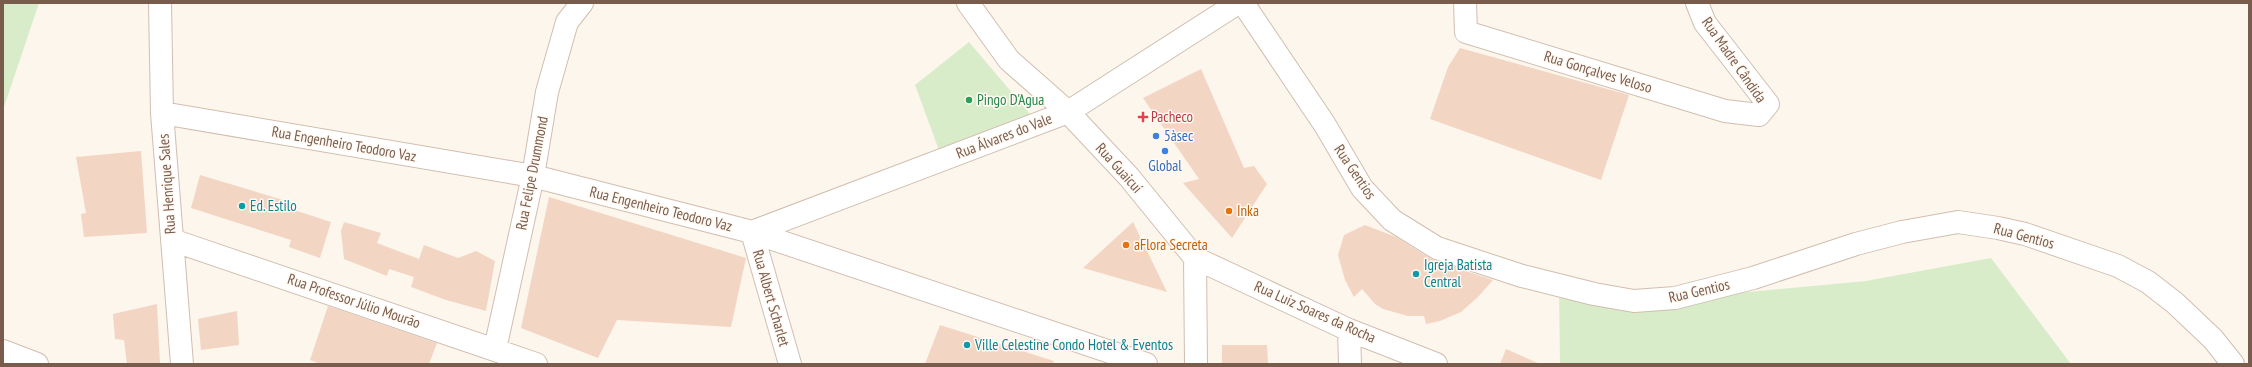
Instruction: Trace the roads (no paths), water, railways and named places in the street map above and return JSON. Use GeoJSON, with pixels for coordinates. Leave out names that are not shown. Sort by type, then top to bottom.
{"type":"FeatureCollection","features":[{"type":"Feature","properties":{"kind":"street","name":"Rua Henrique Sales"},"geometry":{"type":"LineString","coordinates":[[160,3],[162,113],[182,364]]}},
{"type":"Feature","properties":{"kind":"street","name":"Rua Felipe Drummond"},"geometry":{"type":"LineString","coordinates":[[495,349],[533,176],[547,92],[567,22],[582,3]]}},
{"type":"Feature","properties":{"kind":"street","name":"Rua Guaicuí"},"geometry":{"type":"LineString","coordinates":[[968,3],[1009,60],[1068,112],[1129,177],[1195,258]]}},
{"type":"Feature","properties":{"kind":"street","name":"Rua Álvares do Vale"},"geometry":{"type":"LineString","coordinates":[[752,232],[1068,112],[1238,3]]}},
{"type":"Feature","properties":{"kind":"street","name":"Rua Gentios"},"geometry":{"type":"LineString","coordinates":[[1242,3],[1320,119],[1362,188],[1392,220],[1437,248],[1522,276],[1594,294],[1634,301],[1675,298],[1689,295],[1753,278],[1856,244],[1902,232],[1958,222],[2025,234],[2118,266],[2148,282],[2175,303],[2213,339],[2233,364]]}},
{"type":"Feature","properties":{"kind":"street","name":"Rua Gonçalves Veloso"},"geometry":{"type":"LineString","coordinates":[[1465,3],[1466,32],[1725,111],[1758,115]]}},
{"type":"Feature","properties":{"kind":"street","name":"Rua Madre Cândida"},"geometry":{"type":"LineString","coordinates":[[1697,3],[1705,23],[1768,104],[1758,115]]}},
{"type":"Feature","properties":{"kind":"street","name":"Rua Engenheiro Teodoro Vaz"},"geometry":{"type":"LineString","coordinates":[[162,113],[533,176],[752,232],[1146,364]]}},
{"type":"Feature","properties":{"kind":"street","name":"Rua Albert Scharlet"},"geometry":{"type":"LineString","coordinates":[[752,232],[790,364]]}},
{"type":"Feature","properties":{"kind":"street","name":"Rua Professor Júlio Mourão"},"geometry":{"type":"LineString","coordinates":[[172,240],[536,364]]}},
{"type":"Feature","properties":{"kind":"street","name":"Rua Luiz Soares da Rocha"},"geometry":{"type":"LineString","coordinates":[[1195,258],[1349,330],[1436,364]]}},
{"type":"Feature","properties":{"kind":"street"},"geometry":{"type":"LineString","coordinates":[[1195,258],[1196,364]]}},
{"type":"Feature","properties":{"kind":"street"},"geometry":{"type":"LineString","coordinates":[[1349,330],[1350,364]]}},
{"type":"Feature","properties":{"kind":"street"},"geometry":{"type":"LineString","coordinates":[[3,351],[37,364]]}},
{"type":"Feature","properties":{"kind":"place","name":"Pingo D'Agua"},"geometry":{"type":"Point","coordinates":[969,100]}},
{"type":"Feature","properties":{"kind":"place","name":"Pacheco"},"geometry":{"type":"Point","coordinates":[1143,117]}},
{"type":"Feature","properties":{"kind":"place","name":"5àsec"},"geometry":{"type":"Point","coordinates":[1156,136]}},
{"type":"Feature","properties":{"kind":"place","name":"Global"},"geometry":{"type":"Point","coordinates":[1165,151]}},
{"type":"Feature","properties":{"kind":"place","name":"Ed. Estilo"},"geometry":{"type":"Point","coordinates":[242,206]}},
{"type":"Feature","properties":{"kind":"place","name":"Inka"},"geometry":{"type":"Point","coordinates":[1229,211]}},
{"type":"Feature","properties":{"kind":"place","name":"aFlora Secreta"},"geometry":{"type":"Point","coordinates":[1126,245]}},
{"type":"Feature","properties":{"kind":"place","name":"Igreja Batista Central"},"geometry":{"type":"Point","coordinates":[1416,274]}},
{"type":"Feature","properties":{"kind":"place","name":"Ville Celestine Condo Hotel & Eventos"},"geometry":{"type":"Point","coordinates":[967,345]}}]}
